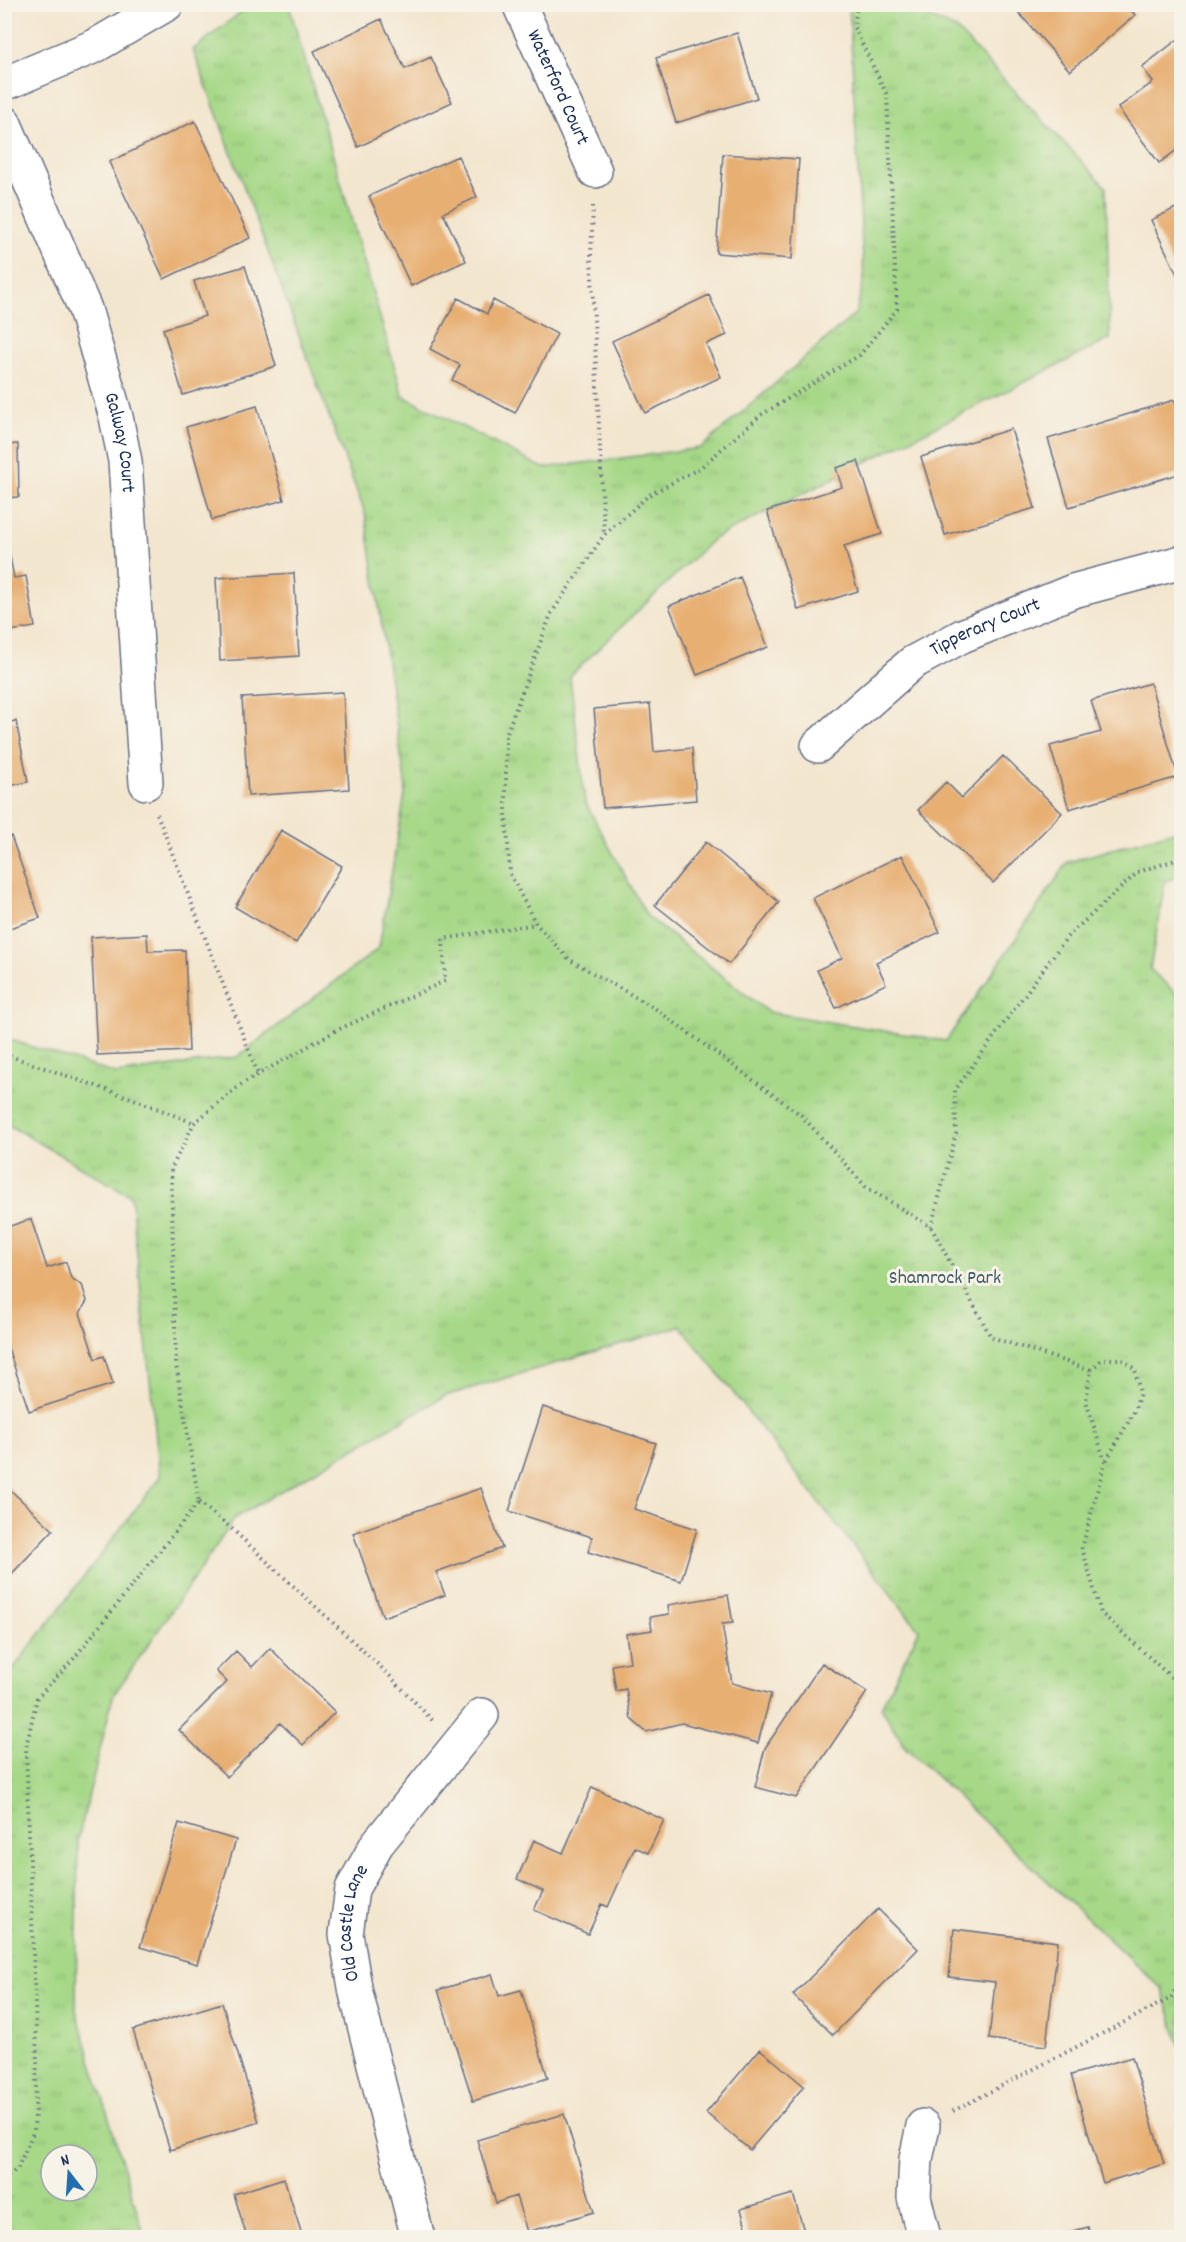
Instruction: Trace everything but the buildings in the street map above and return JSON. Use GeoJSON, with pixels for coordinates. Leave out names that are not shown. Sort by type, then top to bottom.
{"type":"FeatureCollection","features":[{"type":"Feature","properties":{"kind":"street"},"geometry":{"type":"LineString","coordinates":[[4,84],[95,46],[167,4]]}},
{"type":"Feature","properties":{"kind":"street","name":"Waterford Court"},"geometry":{"type":"LineString","coordinates":[[519,4],[595,171]]}},
{"type":"Feature","properties":{"kind":"street","name":"Galway Court"},"geometry":{"type":"LineString","coordinates":[[4,122],[85,309],[116,417],[124,461],[146,783]]}},
{"type":"Feature","properties":{"kind":"street","name":"Tipperary Court"},"geometry":{"type":"LineString","coordinates":[[818,746],[912,663],[962,636],[1073,591],[1182,562]]}},
{"type":"Feature","properties":{"kind":"street","name":"Old Castle Lane"},"geometry":{"type":"LineString","coordinates":[[418,2238],[356,1993],[346,1934],[352,1888],[377,1844],[482,1715]]}},
{"type":"Feature","properties":{"kind":"street"},"geometry":{"type":"LineString","coordinates":[[923,2126],[916,2159],[914,2197],[924,2238]]}},
{"type":"Feature","properties":{"kind":"path"},"geometry":{"type":"LineString","coordinates":[[857,4],[854,27],[887,95],[897,309],[860,355],[761,415],[700,468],[649,495],[604,535],[551,614],[506,735],[506,814],[510,874],[536,924],[570,960],[653,1007],[801,1114],[866,1187],[931,1227],[990,1337],[1091,1370]]}},
{"type":"Feature","properties":{"kind":"path"},"geometry":{"type":"LineString","coordinates":[[595,171],[591,256],[604,535]]}},
{"type":"Feature","properties":{"kind":"path"},"geometry":{"type":"LineString","coordinates":[[146,783],[258,1074]]}},
{"type":"Feature","properties":{"kind":"path"},"geometry":{"type":"LineString","coordinates":[[931,1227],[956,1134],[955,1090],[1067,937],[1138,872],[1182,858]]}},
{"type":"Feature","properties":{"kind":"path"},"geometry":{"type":"LineString","coordinates":[[456,1746],[386,1672],[232,1529],[199,1502],[176,1364],[171,1169],[194,1123],[243,1083],[335,1031],[446,981],[442,939],[536,924]]}},
{"type":"Feature","properties":{"kind":"path"},"geometry":{"type":"LineString","coordinates":[[4,1054],[131,1098],[194,1123]]}},
{"type":"Feature","properties":{"kind":"path"},"geometry":{"type":"LineString","coordinates":[[1105,1462],[1086,1401],[1091,1370],[1101,1359],[1121,1359],[1135,1369],[1140,1393],[1134,1412],[1105,1462],[1082,1548],[1101,1613],[1172,1678],[1182,1683]]}},
{"type":"Feature","properties":{"kind":"path"},"geometry":{"type":"LineString","coordinates":[[4,2180],[17,2169],[34,2131],[37,2062],[26,1747],[37,1698],[71,1662],[199,1502]]}},
{"type":"Feature","properties":{"kind":"path"},"geometry":{"type":"LineString","coordinates":[[923,2126],[1171,1998],[1182,1978]]}},
{"type":"Feature","properties":{"kind":"green space","name":"Shamrock Park"},"geometry":{"type":"Polygon","coordinates":[[[250,5],[289,5],[403,396],[543,468],[701,448],[856,313],[864,279],[849,5],[902,5],[956,29],[1106,187],[1110,339],[713,539],[570,676],[585,802],[647,916],[768,1012],[946,1041],[1068,862],[1181,829],[1181,876],[1165,881],[1150,969],[1182,999],[1181,2050],[1163,1990],[905,1747],[881,1707],[919,1630],[681,1326],[445,1396],[236,1517],[113,1696],[78,1840],[76,2010],[145,2237],[5,2237],[5,2153],[9,2149],[4,2065],[4,1677],[7,1677],[160,1477],[131,1196],[5,1123],[5,1038],[116,1074],[237,1057],[379,948],[406,788],[365,513],[193,50],[250,5]]]}}]}
